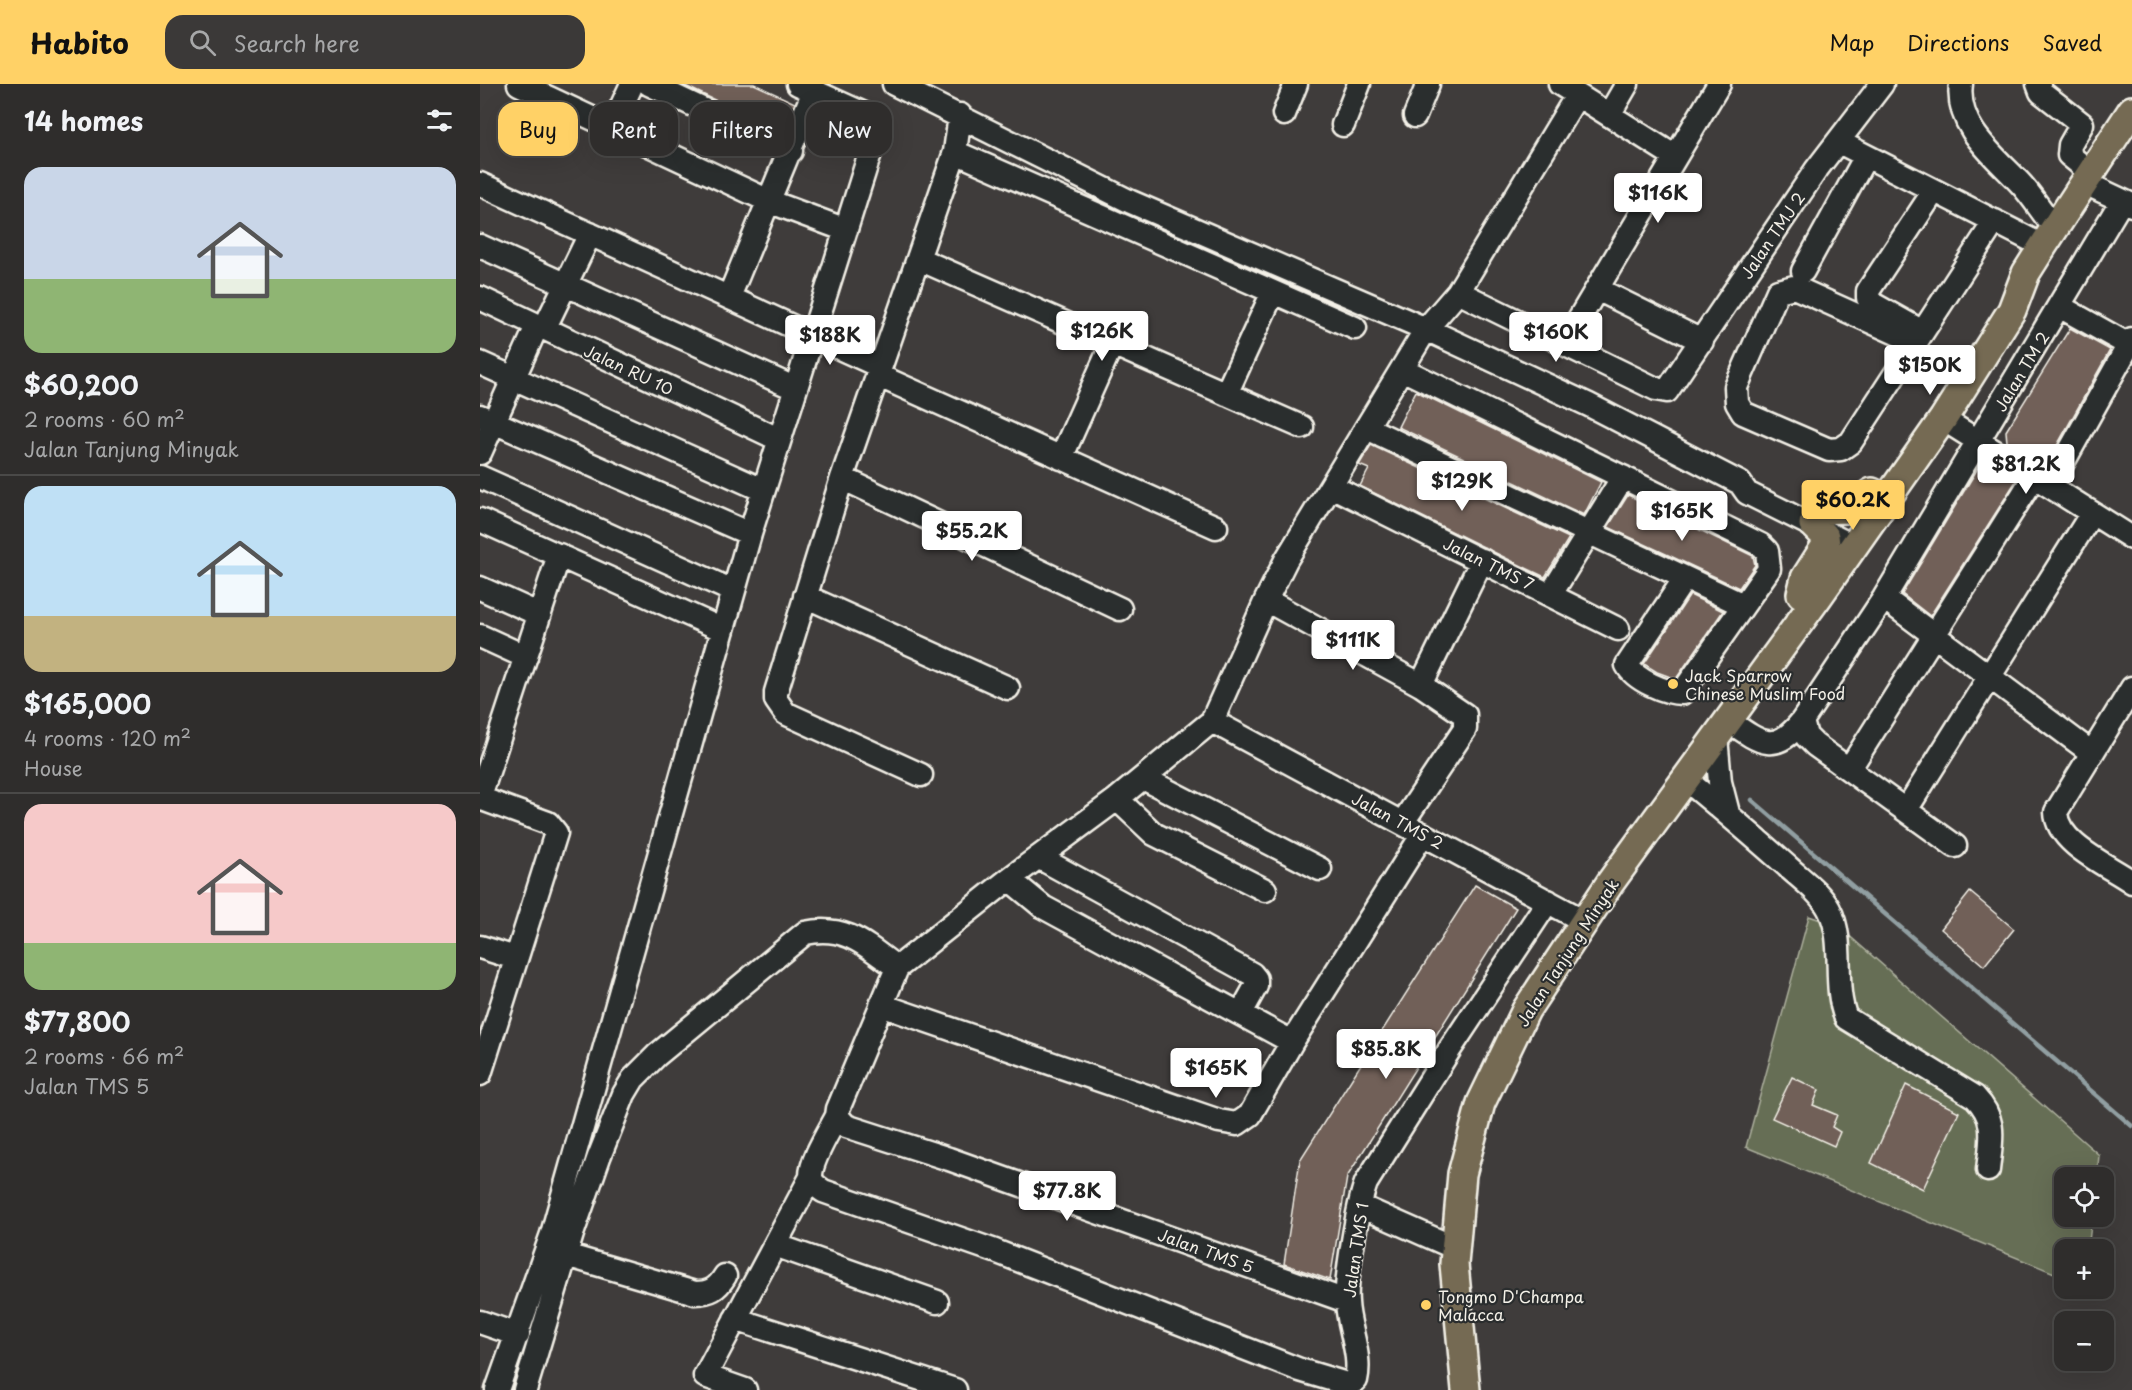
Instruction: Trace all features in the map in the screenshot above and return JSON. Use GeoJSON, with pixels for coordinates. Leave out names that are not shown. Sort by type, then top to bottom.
{"type":"FeatureCollection","features":[{"type":"Feature","properties":{"kind":"main road","name":"Jalan Tanjung Minyak"},"geometry":{"type":"LineString","coordinates":[[1466,1390],[1457,1319],[1455,1248],[1462,1174],[1481,1102],[1526,1010],[1584,921],[1771,659],[1851,536],[1872,492],[1996,304],[2026,273],[2132,110]]}},
{"type":"Feature","properties":{"kind":"main road","name":"Jalan Tanjung Minyak"},"geometry":{"type":"LineString","coordinates":[[1771,659],[1774,631],[1801,594],[1851,536],[1943,419],[2012,310],[2026,273]]}},
{"type":"Feature","properties":{"kind":"main road"},"geometry":{"type":"LineString","coordinates":[[1801,594],[1805,579],[1826,545],[1825,536],[1815,517],[1847,509],[1872,492]]}},
{"type":"Feature","properties":{"kind":"street"},"geometry":{"type":"LineString","coordinates":[[519,84],[590,117]]}},
{"type":"Feature","properties":{"kind":"street"},"geometry":{"type":"LineString","coordinates":[[624,102],[632,84]]}},
{"type":"Feature","properties":{"kind":"street"},"geometry":{"type":"LineString","coordinates":[[649,84],[690,103]]}},
{"type":"Feature","properties":{"kind":"street"},"geometry":{"type":"LineString","coordinates":[[894,84],[1131,202],[1426,329],[1589,405],[1740,483],[1753,480],[1851,536]]}},
{"type":"Feature","properties":{"kind":"street"},"geometry":{"type":"LineString","coordinates":[[1284,114],[1296,84]]}},
{"type":"Feature","properties":{"kind":"street"},"geometry":{"type":"LineString","coordinates":[[1343,124],[1359,84]]}},
{"type":"Feature","properties":{"kind":"street"},"geometry":{"type":"LineString","coordinates":[[1416,116],[1428,84]]}},
{"type":"Feature","properties":{"kind":"street"},"geometry":{"type":"LineString","coordinates":[[1609,115],[1627,84]]}},
{"type":"Feature","properties":{"kind":"street"},"geometry":{"type":"LineString","coordinates":[[1458,292],[1564,344],[1719,84]]}},
{"type":"Feature","properties":{"kind":"street","name":"Jalan TMJ 2"},"geometry":{"type":"LineString","coordinates":[[1564,344],[1656,389],[1667,391],[1755,258],[1882,84]]}},
{"type":"Feature","properties":{"kind":"street"},"geometry":{"type":"LineString","coordinates":[[1961,84],[1959,96],[1968,124],[1991,155],[2022,185],[2049,237]]}},
{"type":"Feature","properties":{"kind":"street"},"geometry":{"type":"LineString","coordinates":[[2038,84],[2041,92],[2082,124],[2111,142]]}},
{"type":"Feature","properties":{"kind":"street"},"geometry":{"type":"LineString","coordinates":[[497,1390],[518,1335],[564,1190],[733,591],[794,388],[816,337],[877,131],[871,117],[806,88],[794,138]]}},
{"type":"Feature","properties":{"kind":"street"},"geometry":{"type":"LineString","coordinates":[[745,1390],[705,1376],[811,1176],[814,1163],[838,1112],[897,968],[1009,879],[1117,799],[1212,721],[1266,600],[1331,486],[1426,329],[1458,292],[1568,90],[1674,156]]}},
{"type":"Feature","properties":{"kind":"street"},"geometry":{"type":"LineString","coordinates":[[921,775],[785,713],[779,705],[776,692],[842,478],[955,152],[960,115]]}},
{"type":"Feature","properties":{"kind":"street"},"geometry":{"type":"LineString","coordinates":[[2082,124],[2070,145],[2069,155],[2088,178],[2127,204]]}},
{"type":"Feature","properties":{"kind":"street"},"geometry":{"type":"LineString","coordinates":[[1839,142],[1995,221],[2049,237]]}},
{"type":"Feature","properties":{"kind":"street"},"geometry":{"type":"LineString","coordinates":[[955,152],[1355,328]]}},
{"type":"Feature","properties":{"kind":"street"},"geometry":{"type":"LineString","coordinates":[[673,156],[771,202],[846,230]]}},
{"type":"Feature","properties":{"kind":"street"},"geometry":{"type":"LineString","coordinates":[[729,297],[789,156]]}},
{"type":"Feature","properties":{"kind":"street"},"geometry":{"type":"LineString","coordinates":[[1803,271],[1866,156]]}},
{"type":"Feature","properties":{"kind":"street"},"geometry":{"type":"LineString","coordinates":[[480,184],[858,356],[878,370],[1061,458],[1216,527]]}},
{"type":"Feature","properties":{"kind":"street"},"geometry":{"type":"LineString","coordinates":[[1919,337],[1873,304],[1868,298],[1868,291],[1934,190]]}},
{"type":"Feature","properties":{"kind":"street","name":"Jalan TM 2"},"geometry":{"type":"LineString","coordinates":[[1722,729],[1772,743],[1787,739],[1802,721],[1884,598],[2059,306],[2127,204]]}},
{"type":"Feature","properties":{"kind":"street"},"geometry":{"type":"LineString","coordinates":[[1919,337],[1794,287],[1784,287],[1778,291],[1736,387],[1737,403],[1743,413],[1829,450],[1840,449],[1851,442],[1995,221]]}},
{"type":"Feature","properties":{"kind":"street"},"geometry":{"type":"LineString","coordinates":[[480,453],[487,419],[514,378],[590,234]]}},
{"type":"Feature","properties":{"kind":"street"},"geometry":{"type":"LineString","coordinates":[[480,246],[794,388]]}},
{"type":"Feature","properties":{"kind":"street"},"geometry":{"type":"LineString","coordinates":[[919,259],[1302,427]]}},
{"type":"Feature","properties":{"kind":"street"},"geometry":{"type":"LineString","coordinates":[[1597,289],[1702,341]]}},
{"type":"Feature","properties":{"kind":"street"},"geometry":{"type":"LineString","coordinates":[[1226,394],[1273,292]]}},
{"type":"Feature","properties":{"kind":"street","name":"Jalan RU 10"},"geometry":{"type":"LineString","coordinates":[[480,298],[778,439]]}},
{"type":"Feature","properties":{"kind":"street"},"geometry":{"type":"LineString","coordinates":[[1850,768],[1934,634],[2042,482],[2128,353],[2059,306]]}},
{"type":"Feature","properties":{"kind":"street"},"geometry":{"type":"LineString","coordinates":[[1061,458],[1112,344]]}},
{"type":"Feature","properties":{"kind":"street"},"geometry":{"type":"LineString","coordinates":[[480,363],[763,490]]}},
{"type":"Feature","properties":{"kind":"street"},"geometry":{"type":"LineString","coordinates":[[1402,369],[1761,545],[1767,551],[1769,568],[1682,693],[1674,693],[1632,674],[1627,665],[1685,578]]}},
{"type":"Feature","properties":{"kind":"street"},"geometry":{"type":"LineString","coordinates":[[487,419],[750,534]]}},
{"type":"Feature","properties":{"kind":"street"},"geometry":{"type":"LineString","coordinates":[[1943,419],[2092,513],[2129,530]]}},
{"type":"Feature","properties":{"kind":"street"},"geometry":{"type":"LineString","coordinates":[[1367,428],[1743,605]]}},
{"type":"Feature","properties":{"kind":"street"},"geometry":{"type":"LineString","coordinates":[[480,477],[733,591]]}},
{"type":"Feature","properties":{"kind":"street"},"geometry":{"type":"LineString","coordinates":[[1551,594],[1623,477]]}},
{"type":"Feature","properties":{"kind":"street"},"geometry":{"type":"LineString","coordinates":[[842,478],[1120,609]]}},
{"type":"Feature","properties":{"kind":"street","name":"Jalan TMS 7"},"geometry":{"type":"LineString","coordinates":[[1331,486],[1618,629]]}},
{"type":"Feature","properties":{"kind":"street"},"geometry":{"type":"LineString","coordinates":[[1906,810],[2092,513]]}},
{"type":"Feature","properties":{"kind":"street"},"geometry":{"type":"LineString","coordinates":[[480,520],[723,630]]}},
{"type":"Feature","properties":{"kind":"street"},"geometry":{"type":"LineString","coordinates":[[480,1074],[556,833],[548,823],[485,800],[480,796],[484,769],[526,657],[538,614],[559,555]]}},
{"type":"Feature","properties":{"kind":"street"},"geometry":{"type":"LineString","coordinates":[[1421,685],[1482,560]]}},
{"type":"Feature","properties":{"kind":"street"},"geometry":{"type":"LineString","coordinates":[[480,588],[538,614]]}},
{"type":"Feature","properties":{"kind":"street"},"geometry":{"type":"LineString","coordinates":[[805,597],[1008,688]]}},
{"type":"Feature","properties":{"kind":"street"},"geometry":{"type":"LineString","coordinates":[[1884,598],[1991,675],[2092,753]]}},
{"type":"Feature","properties":{"kind":"street"},"geometry":{"type":"LineString","coordinates":[[1266,600],[1421,685],[1465,715],[1465,729],[1403,822]]}},
{"type":"Feature","properties":{"kind":"street"},"geometry":{"type":"LineString","coordinates":[[480,636],[526,657]]}},
{"type":"Feature","properties":{"kind":"street"},"geometry":{"type":"LineString","coordinates":[[2130,694],[2056,812],[2062,834],[2132,882]]}},
{"type":"Feature","properties":{"kind":"street","name":"Jalan TMS 2"},"geometry":{"type":"LineString","coordinates":[[1212,721],[1584,921]]}},
{"type":"Feature","properties":{"kind":"street"},"geometry":{"type":"LineString","coordinates":[[1802,721],[1806,736],[1955,846]]}},
{"type":"Feature","properties":{"kind":"street"},"geometry":{"type":"LineString","coordinates":[[1722,729],[1720,782],[1728,813]]}},
{"type":"Feature","properties":{"kind":"street"},"geometry":{"type":"LineString","coordinates":[[1143,778],[1320,869]]}},
{"type":"Feature","properties":{"kind":"street"},"geometry":{"type":"LineString","coordinates":[[1685,779],[1728,813],[1816,892],[1829,909],[1836,936],[1841,1006],[1846,1018],[1975,1097],[1985,1108],[1992,1125],[1988,1170]]}},
{"type":"Feature","properties":{"kind":"street"},"geometry":{"type":"LineString","coordinates":[[1117,799],[1154,834],[1265,890]]}},
{"type":"Feature","properties":{"kind":"street"},"geometry":{"type":"LineString","coordinates":[[882,1005],[1219,1121],[1237,1124],[1250,1115],[1292,1042],[1423,834]]}},
{"type":"Feature","properties":{"kind":"street"},"geometry":{"type":"LineString","coordinates":[[1040,858],[1252,974],[1256,979],[1256,986],[1241,1013]]}},
{"type":"Feature","properties":{"kind":"street"},"geometry":{"type":"LineString","coordinates":[[1009,879],[1043,907],[1292,1042]]}},
{"type":"Feature","properties":{"kind":"street","name":"Jalan TMS 1"},"geometry":{"type":"LineString","coordinates":[[811,1176],[814,1184],[823,1191],[995,1251],[1300,1370],[1350,1385],[1356,1380],[1357,1364],[1346,1301],[1360,1206],[1366,1183],[1450,1049],[1548,901]]}},
{"type":"Feature","properties":{"kind":"street"},"geometry":{"type":"LineString","coordinates":[[525,1390],[586,1195],[624,1094],[633,1079],[675,1039],[805,933],[821,929],[844,932],[897,968]]}},
{"type":"Feature","properties":{"kind":"street"},"geometry":{"type":"LineString","coordinates":[[480,947],[515,958]]}},
{"type":"Feature","properties":{"kind":"street","name":"Jalan TMS 5"},"geometry":{"type":"LineString","coordinates":[[838,1112],[846,1126],[960,1163],[1346,1301]]}},
{"type":"Feature","properties":{"kind":"street"},"geometry":{"type":"LineString","coordinates":[[564,1190],[586,1195]]}},
{"type":"Feature","properties":{"kind":"street"},"geometry":{"type":"LineString","coordinates":[[1360,1206],[1455,1248]]}},
{"type":"Feature","properties":{"kind":"street"},"geometry":{"type":"LineString","coordinates":[[775,1245],[937,1302]]}},
{"type":"Feature","properties":{"kind":"street"},"geometry":{"type":"LineString","coordinates":[[566,1255],[695,1293],[705,1293],[718,1287],[725,1276]]}},
{"type":"Feature","properties":{"kind":"street"},"geometry":{"type":"LineString","coordinates":[[735,1319],[954,1390]]}},
{"type":"Feature","properties":{"kind":"street"},"geometry":{"type":"LineString","coordinates":[[480,1322],[518,1335]]}},
{"type":"Feature","properties":{"kind":"green space"},"geometry":{"type":"Polygon","coordinates":[[[1809,916],[1838,926],[2099,1155],[2098,1167],[2054,1167],[2054,1227],[2091,1227],[2089,1239],[2054,1239],[2054,1273],[1746,1147],[1809,916]]]}},
{"type":"Feature","properties":{"kind":"building"},"geometry":{"type":"Polygon","coordinates":[[[681,84],[754,84],[793,102],[719,102],[681,84]]]}},
{"type":"Feature","properties":{"kind":"building"},"geometry":{"type":"Polygon","coordinates":[[[2070,328],[2110,350],[2045,467],[2007,442],[2006,431],[2070,328]]]}},
{"type":"Feature","properties":{"kind":"building"},"geometry":{"type":"Polygon","coordinates":[[[1416,391],[1601,482],[1584,515],[1398,427],[1416,391]]]}},
{"type":"Feature","properties":{"kind":"building"},"geometry":{"type":"Polygon","coordinates":[[[1371,445],[1569,538],[1545,577],[1360,486],[1369,469],[1359,465],[1371,445]]]}},
{"type":"Feature","properties":{"kind":"building"},"geometry":{"type":"Polygon","coordinates":[[[1990,464],[2016,481],[1930,616],[1902,594],[1978,468],[1990,464]]]}},
{"type":"Feature","properties":{"kind":"building"},"geometry":{"type":"Polygon","coordinates":[[[1628,495],[1753,556],[1755,565],[1739,588],[1608,527],[1628,495]]]}},
{"type":"Feature","properties":{"kind":"building"},"geometry":{"type":"Polygon","coordinates":[[[1690,595],[1723,611],[1676,679],[1644,664],[1690,595]]]}},
{"type":"Feature","properties":{"kind":"building"},"geometry":{"type":"Polygon","coordinates":[[[1475,885],[1516,908],[1347,1177],[1330,1280],[1284,1264],[1300,1160],[1475,885]]]}},
{"type":"Feature","properties":{"kind":"building"},"geometry":{"type":"Polygon","coordinates":[[[1970,892],[2014,929],[1984,966],[1941,929],[1970,892]]]}},
{"type":"Feature","properties":{"kind":"building"},"geometry":{"type":"Polygon","coordinates":[[[1792,1077],[1819,1090],[1813,1105],[1837,1115],[1832,1127],[1840,1132],[1834,1146],[1772,1118],[1792,1077]]]}},
{"type":"Feature","properties":{"kind":"building"},"geometry":{"type":"Polygon","coordinates":[[[1906,1085],[1959,1112],[1923,1189],[1871,1163],[1906,1085]]]}},
{"type":"Feature","properties":{"kind":"waterway"},"geometry":{"type":"LineString","coordinates":[[1752,800],[2132,1126]]}},
{"type":"Feature","properties":{"kind":"place","name":"Jack Sparrow Chinese Muslim Food"},"geometry":{"type":"Point","coordinates":[1673,684]}},
{"type":"Feature","properties":{"kind":"place","name":"Tongmo D'Champa Malacca"},"geometry":{"type":"Point","coordinates":[1426,1305]}}]}
